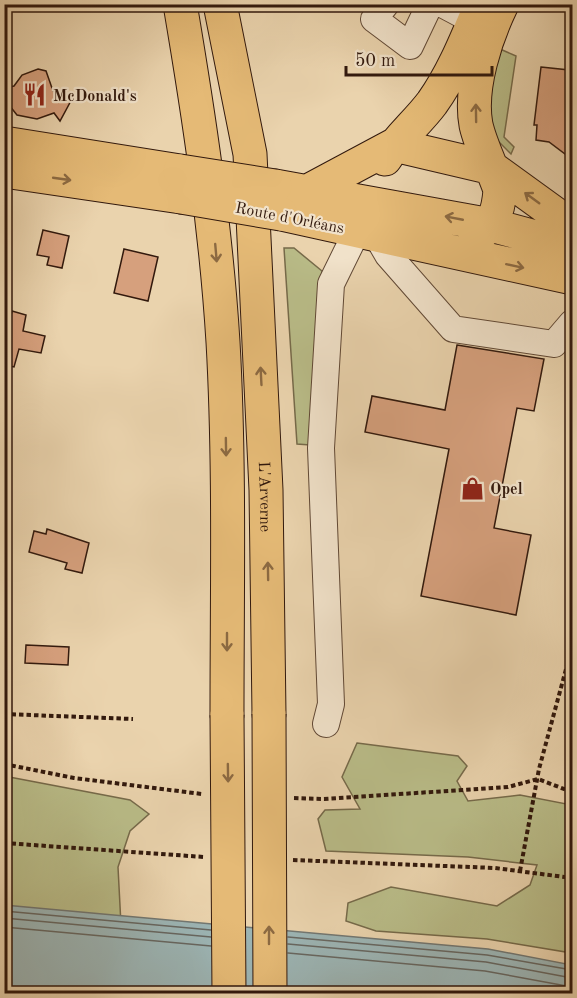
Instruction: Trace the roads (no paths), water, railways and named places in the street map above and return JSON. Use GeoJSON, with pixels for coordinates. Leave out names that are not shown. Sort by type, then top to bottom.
{"type":"FeatureCollection","features":[{"type":"Feature","properties":{"kind":"main road"},"geometry":{"type":"LineString","coordinates":[[161,4],[178,81],[195,91]]}},
{"type":"Feature","properties":{"kind":"main road"},"geometry":{"type":"LineString","coordinates":[[180,4],[195,91],[215,236],[223,342],[227,479],[229,993]]}},
{"type":"Feature","properties":{"kind":"main road","name":"L'Arverne"},"geometry":{"type":"LineString","coordinates":[[219,4],[250,154],[266,490],[270,993]]}},
{"type":"Feature","properties":{"kind":"main road"},"geometry":{"type":"LineString","coordinates":[[242,4],[255,82],[250,154]]}},
{"type":"Feature","properties":{"kind":"main road"},"geometry":{"type":"LineString","coordinates":[[458,255],[491,225],[499,207],[501,190],[476,126],[475,111],[485,41],[502,4]]}},
{"type":"Feature","properties":{"kind":"main road"},"geometry":{"type":"LineString","coordinates":[[369,223],[375,178],[394,144],[432,104],[449,75],[477,13]]}},
{"type":"Feature","properties":{"kind":"main road"},"geometry":{"type":"LineString","coordinates":[[308,191],[394,144],[492,168],[573,226]]}},
{"type":"Feature","properties":{"kind":"main road","name":"Route d'Orléans"},"geometry":{"type":"LineString","coordinates":[[7,148],[181,184],[278,200],[369,223],[458,255],[573,278]]}},
{"type":"Feature","properties":{"kind":"main road","name":"Route d'Orléans"},"geometry":{"type":"LineString","coordinates":[[278,200],[308,191],[369,223],[491,225],[573,247]]}},
{"type":"Feature","properties":{"kind":"lane"},"geometry":{"type":"LineString","coordinates":[[386,4],[374,19],[410,46],[430,4]]}},
{"type":"Feature","properties":{"kind":"lane"},"geometry":{"type":"LineString","coordinates":[[442,4],[477,13]]}},
{"type":"Feature","properties":{"kind":"lane"},"geometry":{"type":"LineString","coordinates":[[326,724],[331,704],[321,448],[331,284],[369,223],[388,255],[453,329],[554,344],[573,323]]}},
{"type":"Feature","properties":{"kind":"water"},"geometry":{"type":"Polygon","coordinates":[[[4,905],[488,949],[572,965],[572,993],[5,993],[4,905]]]}},
{"type":"Feature","properties":{"kind":"place","name":"McDonald's"},"geometry":{"type":"Point","coordinates":[35,95]}},
{"type":"Feature","properties":{"kind":"place","name":"Opel"},"geometry":{"type":"Point","coordinates":[472,488]}}]}
